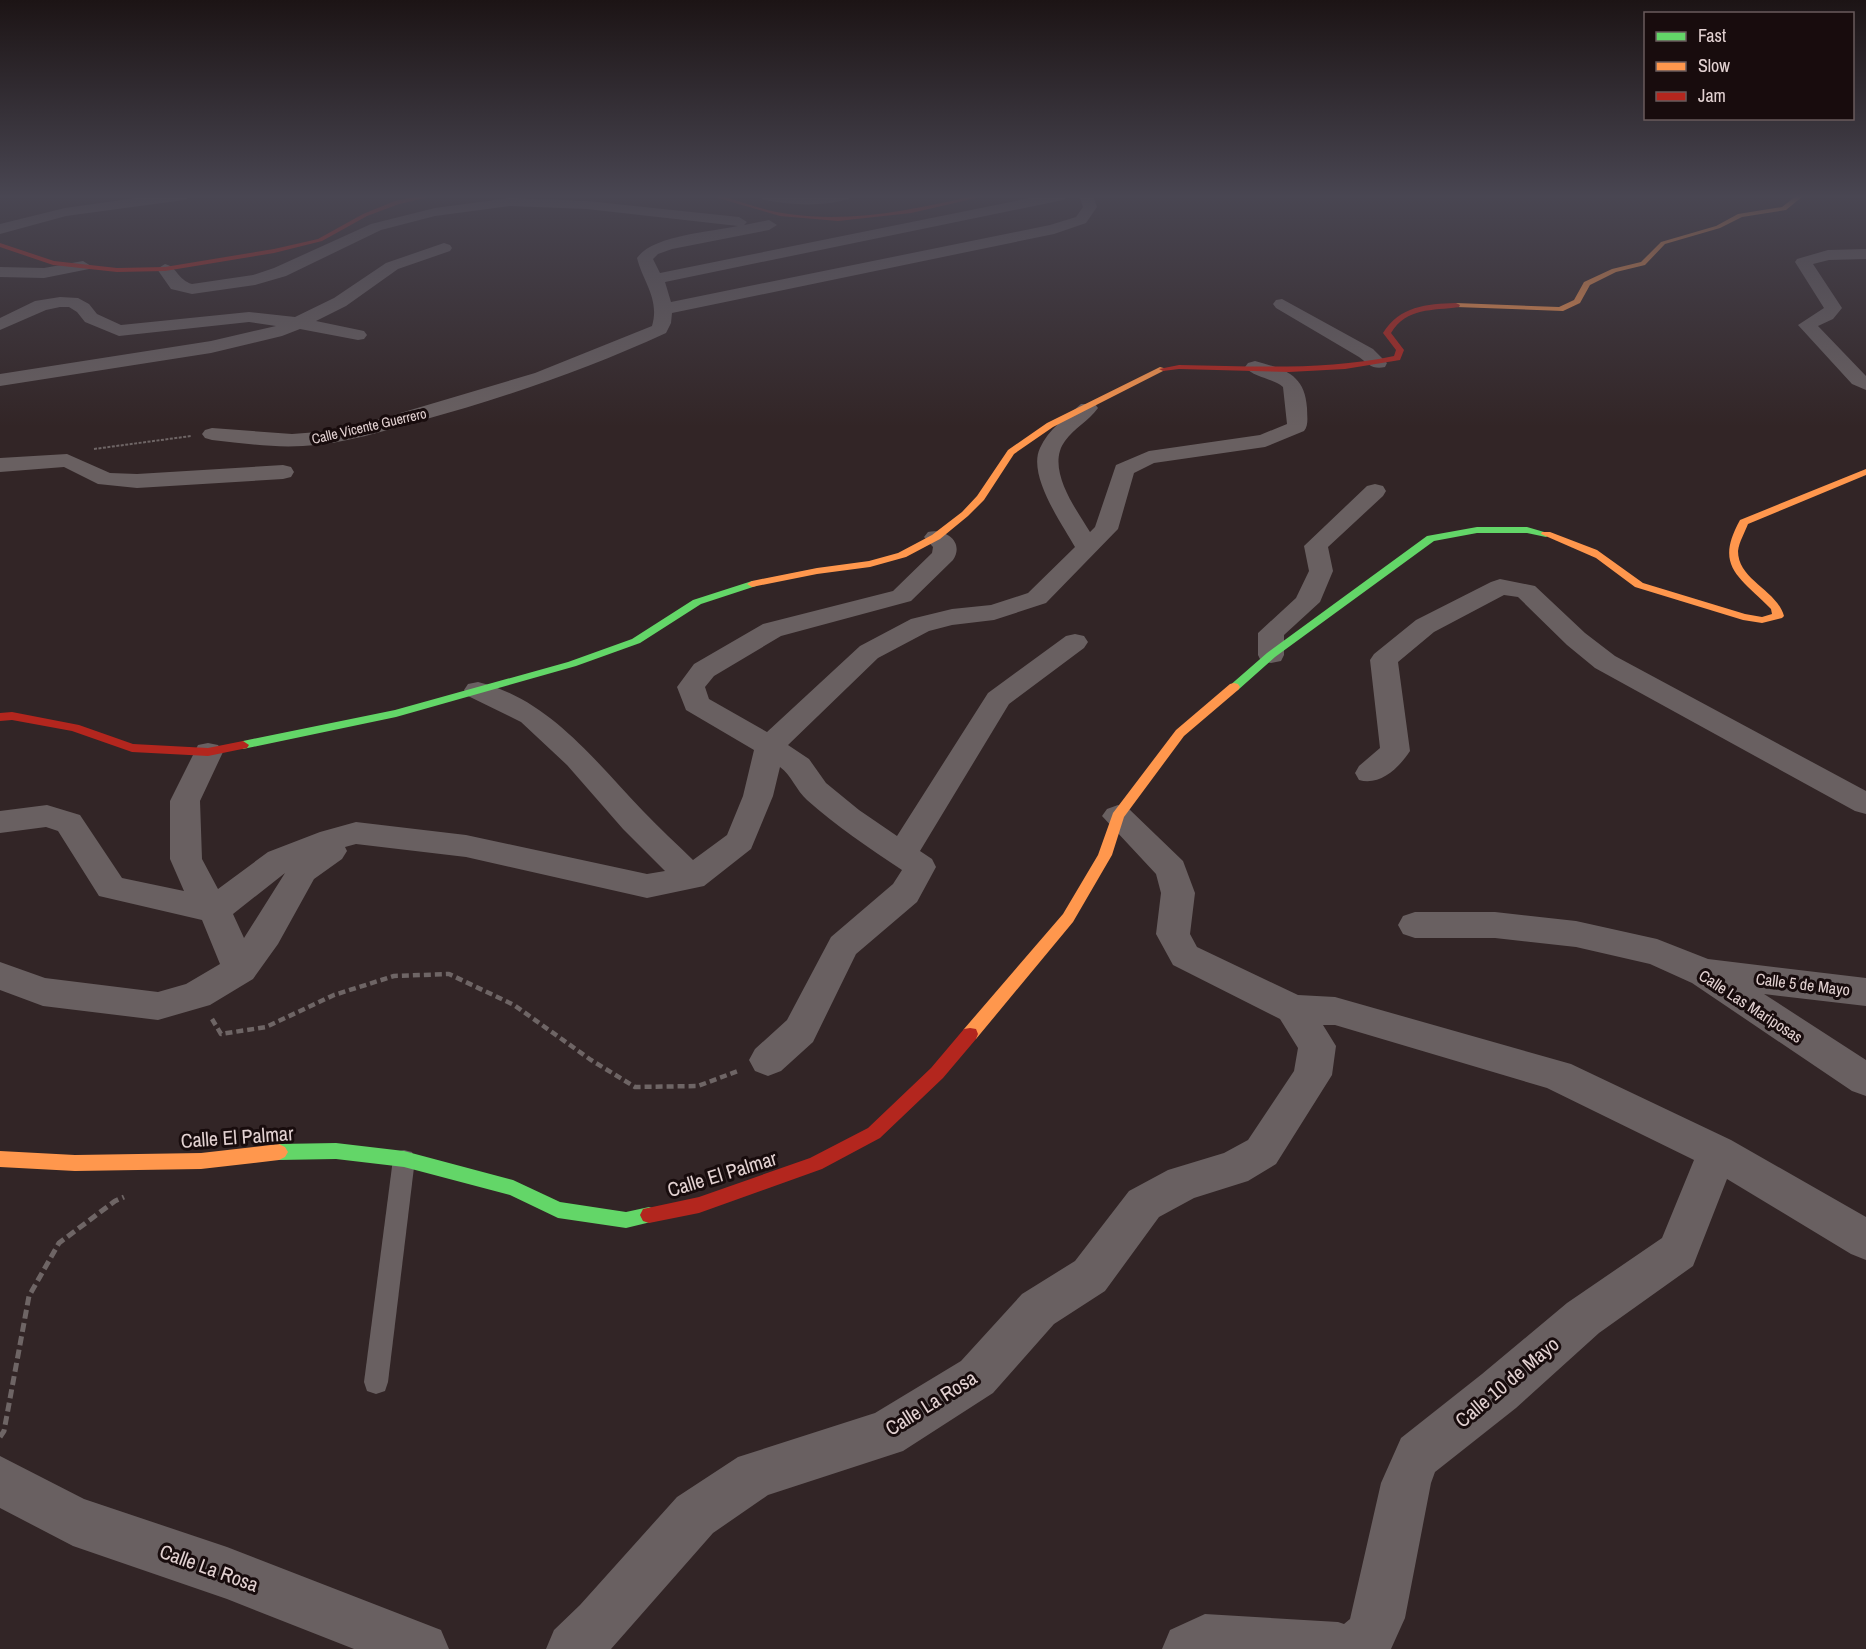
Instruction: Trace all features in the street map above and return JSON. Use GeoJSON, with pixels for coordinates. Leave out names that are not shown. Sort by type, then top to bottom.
{"type":"FeatureCollection","features":[{"type":"Feature","properties":{"kind":"street"},"geometry":{"type":"LineString","coordinates":[[9,289],[44,273]]}},
{"type":"Feature","properties":{"kind":"street"},"geometry":{"type":"LineString","coordinates":[[168,273],[177,285],[192,289],[255,280],[277,273]]}},
{"type":"Feature","properties":{"kind":"street"},"geometry":{"type":"LineString","coordinates":[[0,380],[211,347],[254,338],[298,323],[340,302],[382,273]]}},
{"type":"Feature","properties":{"kind":"street"},"geometry":{"type":"LineString","coordinates":[[650,273],[655,279],[662,319]]}},
{"type":"Feature","properties":{"kind":"street"},"geometry":{"type":"LineString","coordinates":[[655,279],[685,273]]}},
{"type":"Feature","properties":{"kind":"street","name":"Calle Vicente Guerrero"},"geometry":{"type":"LineString","coordinates":[[212,434],[274,441],[306,440],[379,426],[587,362],[662,319],[850,273]]}},
{"type":"Feature","properties":{"kind":"street"},"geometry":{"type":"LineString","coordinates":[[0,717],[12,716],[75,728],[132,748],[208,752],[396,713],[572,664],[636,642],[666,620],[697,602],[741,587],[817,571],[870,564],[902,555],[936,537],[981,498],[1011,452],[1050,425],[1163,369],[1300,368],[1378,363],[1397,358],[1401,350],[1387,333],[1392,322],[1409,310],[1461,304],[1539,310],[1560,309],[1577,301],[1587,284],[1609,273]]}},
{"type":"Feature","properties":{"kind":"street"},"geometry":{"type":"LineString","coordinates":[[1810,273],[1833,308],[1827,315],[1807,326],[1859,380],[1866,384]]}},
{"type":"Feature","properties":{"kind":"street"},"geometry":{"type":"LineString","coordinates":[[0,324],[41,305],[72,302],[83,308],[91,318],[119,331],[249,317],[298,323],[358,335]]}},
{"type":"Feature","properties":{"kind":"street"},"geometry":{"type":"LineString","coordinates":[[1282,304],[1366,353],[1378,363]]}},
{"type":"Feature","properties":{"kind":"street"},"geometry":{"type":"LineString","coordinates":[[0,822],[47,816],[69,823],[111,888],[215,910],[279,860],[356,833],[466,846],[647,886],[693,878],[740,842],[758,796],[770,746],[869,652],[920,625],[952,617],[994,612],[1037,598],[1106,529],[1124,470],[1149,457],[1265,441],[1297,427],[1296,392],[1293,384],[1277,374],[1255,367]]}},
{"type":"Feature","properties":{"kind":"street"},"geometry":{"type":"LineString","coordinates":[[1088,408],[1061,432],[1048,453],[1048,474],[1088,548]]}},
{"type":"Feature","properties":{"kind":"street"},"geometry":{"type":"LineString","coordinates":[[0,465],[67,460],[106,479],[137,481],[283,472]]}},
{"type":"Feature","properties":{"kind":"street","name":"Calle El Palmar"},"geometry":{"type":"LineString","coordinates":[[0,1159],[75,1163],[201,1161],[266,1152],[336,1152],[404,1159],[513,1188],[558,1210],[626,1220],[699,1205],[816,1164],[874,1133],[937,1074],[1068,918],[1105,855],[1118,816],[1180,733],[1270,655],[1431,538],[1476,530],[1527,531],[1557,537],[1601,557],[1625,577],[1639,585],[1743,617],[1762,620],[1779,616],[1776,608],[1735,566],[1733,549],[1744,522],[1866,472]]}},
{"type":"Feature","properties":{"kind":"street"},"geometry":{"type":"LineString","coordinates":[[1270,655],[1271,633],[1307,602],[1321,572],[1316,546],[1375,491]]}},
{"type":"Feature","properties":{"kind":"street"},"geometry":{"type":"LineString","coordinates":[[768,1060],[800,1031],[843,946],[905,893],[920,867],[848,818],[815,790],[798,766],[770,746],[696,704],[691,687],[704,670],[772,630],[902,596],[944,555],[945,545],[936,537]]}},
{"type":"Feature","properties":{"kind":"street"},"geometry":{"type":"LineString","coordinates":[[1370,772],[1395,751],[1384,660],[1425,626],[1500,587],[1517,588],[1526,591],[1576,639],[1605,662],[1866,804]]}},
{"type":"Feature","properties":{"kind":"street"},"geometry":{"type":"LineString","coordinates":[[902,854],[998,699],[1075,642]]}},
{"type":"Feature","properties":{"kind":"street"},"geometry":{"type":"LineString","coordinates":[[478,690],[531,716],[577,758],[634,821],[693,878]]}},
{"type":"Feature","properties":{"kind":"street"},"geometry":{"type":"LineString","coordinates":[[208,752],[186,801],[186,859],[198,886],[215,910],[240,969]]}},
{"type":"Feature","properties":{"kind":"street"},"geometry":{"type":"LineString","coordinates":[[1118,816],[1171,869],[1178,893],[1173,933],[1185,956],[1293,1009],[1335,1011],[1557,1075],[1717,1152],[1866,1240]]}},
{"type":"Feature","properties":{"kind":"street"},"geometry":{"type":"LineString","coordinates":[[0,976],[43,992],[158,1006],[197,995],[240,969],[266,935],[302,871],[356,833]]}},
{"type":"Feature","properties":{"kind":"street","name":"Calle Las Mariposas"},"geometry":{"type":"LineString","coordinates":[[1415,925],[1495,925],[1576,934],[1657,952],[1705,973],[1866,1080]]}},
{"type":"Feature","properties":{"kind":"street","name":"Calle 5 de Mayo"},"geometry":{"type":"LineString","coordinates":[[1705,973],[1866,992]]}},
{"type":"Feature","properties":{"kind":"street","name":"Calle La Rosa"},"geometry":{"type":"LineString","coordinates":[[573,1649],[599,1624],[695,1515],[755,1474],[886,1434],[977,1377],[1038,1309],[1090,1276],[1144,1204],[1183,1183],[1234,1168],[1262,1152],[1313,1075],[1317,1046],[1293,1009]]}},
{"type":"Feature","properties":{"kind":"street","name":"Calle 10 de Mayo"},"geometry":{"type":"LineString","coordinates":[[1356,1649],[1369,1638],[1378,1618],[1406,1483],[1418,1455],[1499,1391],[1583,1318],[1678,1252],[1717,1152]]}},
{"type":"Feature","properties":{"kind":"street","name":"Calle La Rosa"},"geometry":{"type":"LineString","coordinates":[[0,1481],[73,1521],[227,1573],[422,1649]]}},
{"type":"Feature","properties":{"kind":"street"},"geometry":{"type":"LineString","coordinates":[[1189,1649],[1205,1641],[1338,1649]]}},
{"type":"Feature","properties":{"kind":"lane"},"geometry":{"type":"LineString","coordinates":[[375,1382],[404,1159]]}},
{"type":"Feature","properties":{"kind":"path"},"geometry":{"type":"LineString","coordinates":[[67,460],[106,446],[212,434]]}},
{"type":"Feature","properties":{"kind":"path"},"geometry":{"type":"LineString","coordinates":[[197,995],[221,1034],[266,1027],[334,994],[394,976],[449,974],[514,1005],[591,1060],[635,1087],[698,1086],[768,1060]]}},
{"type":"Feature","properties":{"kind":"path"},"geometry":{"type":"LineString","coordinates":[[0,1437],[4,1431],[18,1370],[28,1296],[59,1243],[125,1196]]}},
{"type":"Feature","properties":{"kind":"traffic: fast"},"geometry":{"type":"LineString","coordinates":[[1234,687],[1271,655],[1431,538],[1477,530],[1527,530],[1546,534]]}},
{"type":"Feature","properties":{"kind":"traffic: fast"},"geometry":{"type":"LineString","coordinates":[[243,745],[396,713],[572,664],[636,641],[697,602],[752,584]]}},
{"type":"Feature","properties":{"kind":"traffic: fast"},"geometry":{"type":"LineString","coordinates":[[279,1152],[336,1151],[404,1159],[513,1188],[558,1210],[626,1220],[649,1215]]}},
{"type":"Feature","properties":{"kind":"traffic: slow"},"geometry":{"type":"LineString","coordinates":[[1456,305],[1560,309],[1577,301],[1587,284],[1608,273]]}},
{"type":"Feature","properties":{"kind":"traffic: slow"},"geometry":{"type":"LineString","coordinates":[[752,584],[817,571],[870,564],[902,555],[936,537],[965,514],[981,498],[1011,452],[1050,425],[1163,369]]}},
{"type":"Feature","properties":{"kind":"traffic: slow"},"geometry":{"type":"LineString","coordinates":[[1546,534],[1594,552],[1639,585],[1743,617],[1762,620],[1778,616],[1776,608],[1735,566],[1733,549],[1744,522],[1866,472]]}},
{"type":"Feature","properties":{"kind":"traffic: slow"},"geometry":{"type":"LineString","coordinates":[[970,1034],[1068,918],[1105,855],[1118,816],[1180,733],[1234,687]]}},
{"type":"Feature","properties":{"kind":"traffic: slow"},"geometry":{"type":"LineString","coordinates":[[0,1159],[75,1163],[201,1161],[279,1152]]}},
{"type":"Feature","properties":{"kind":"traffic: jam"},"geometry":{"type":"LineString","coordinates":[[1163,369],[1179,367],[1318,369],[1397,358],[1400,350],[1387,333],[1399,317],[1416,309],[1456,305]]}},
{"type":"Feature","properties":{"kind":"traffic: jam"},"geometry":{"type":"LineString","coordinates":[[0,717],[12,716],[75,728],[132,748],[208,752],[243,745]]}},
{"type":"Feature","properties":{"kind":"traffic: jam"},"geometry":{"type":"LineString","coordinates":[[649,1215],[699,1205],[816,1164],[874,1133],[937,1073],[970,1034]]}}]}
